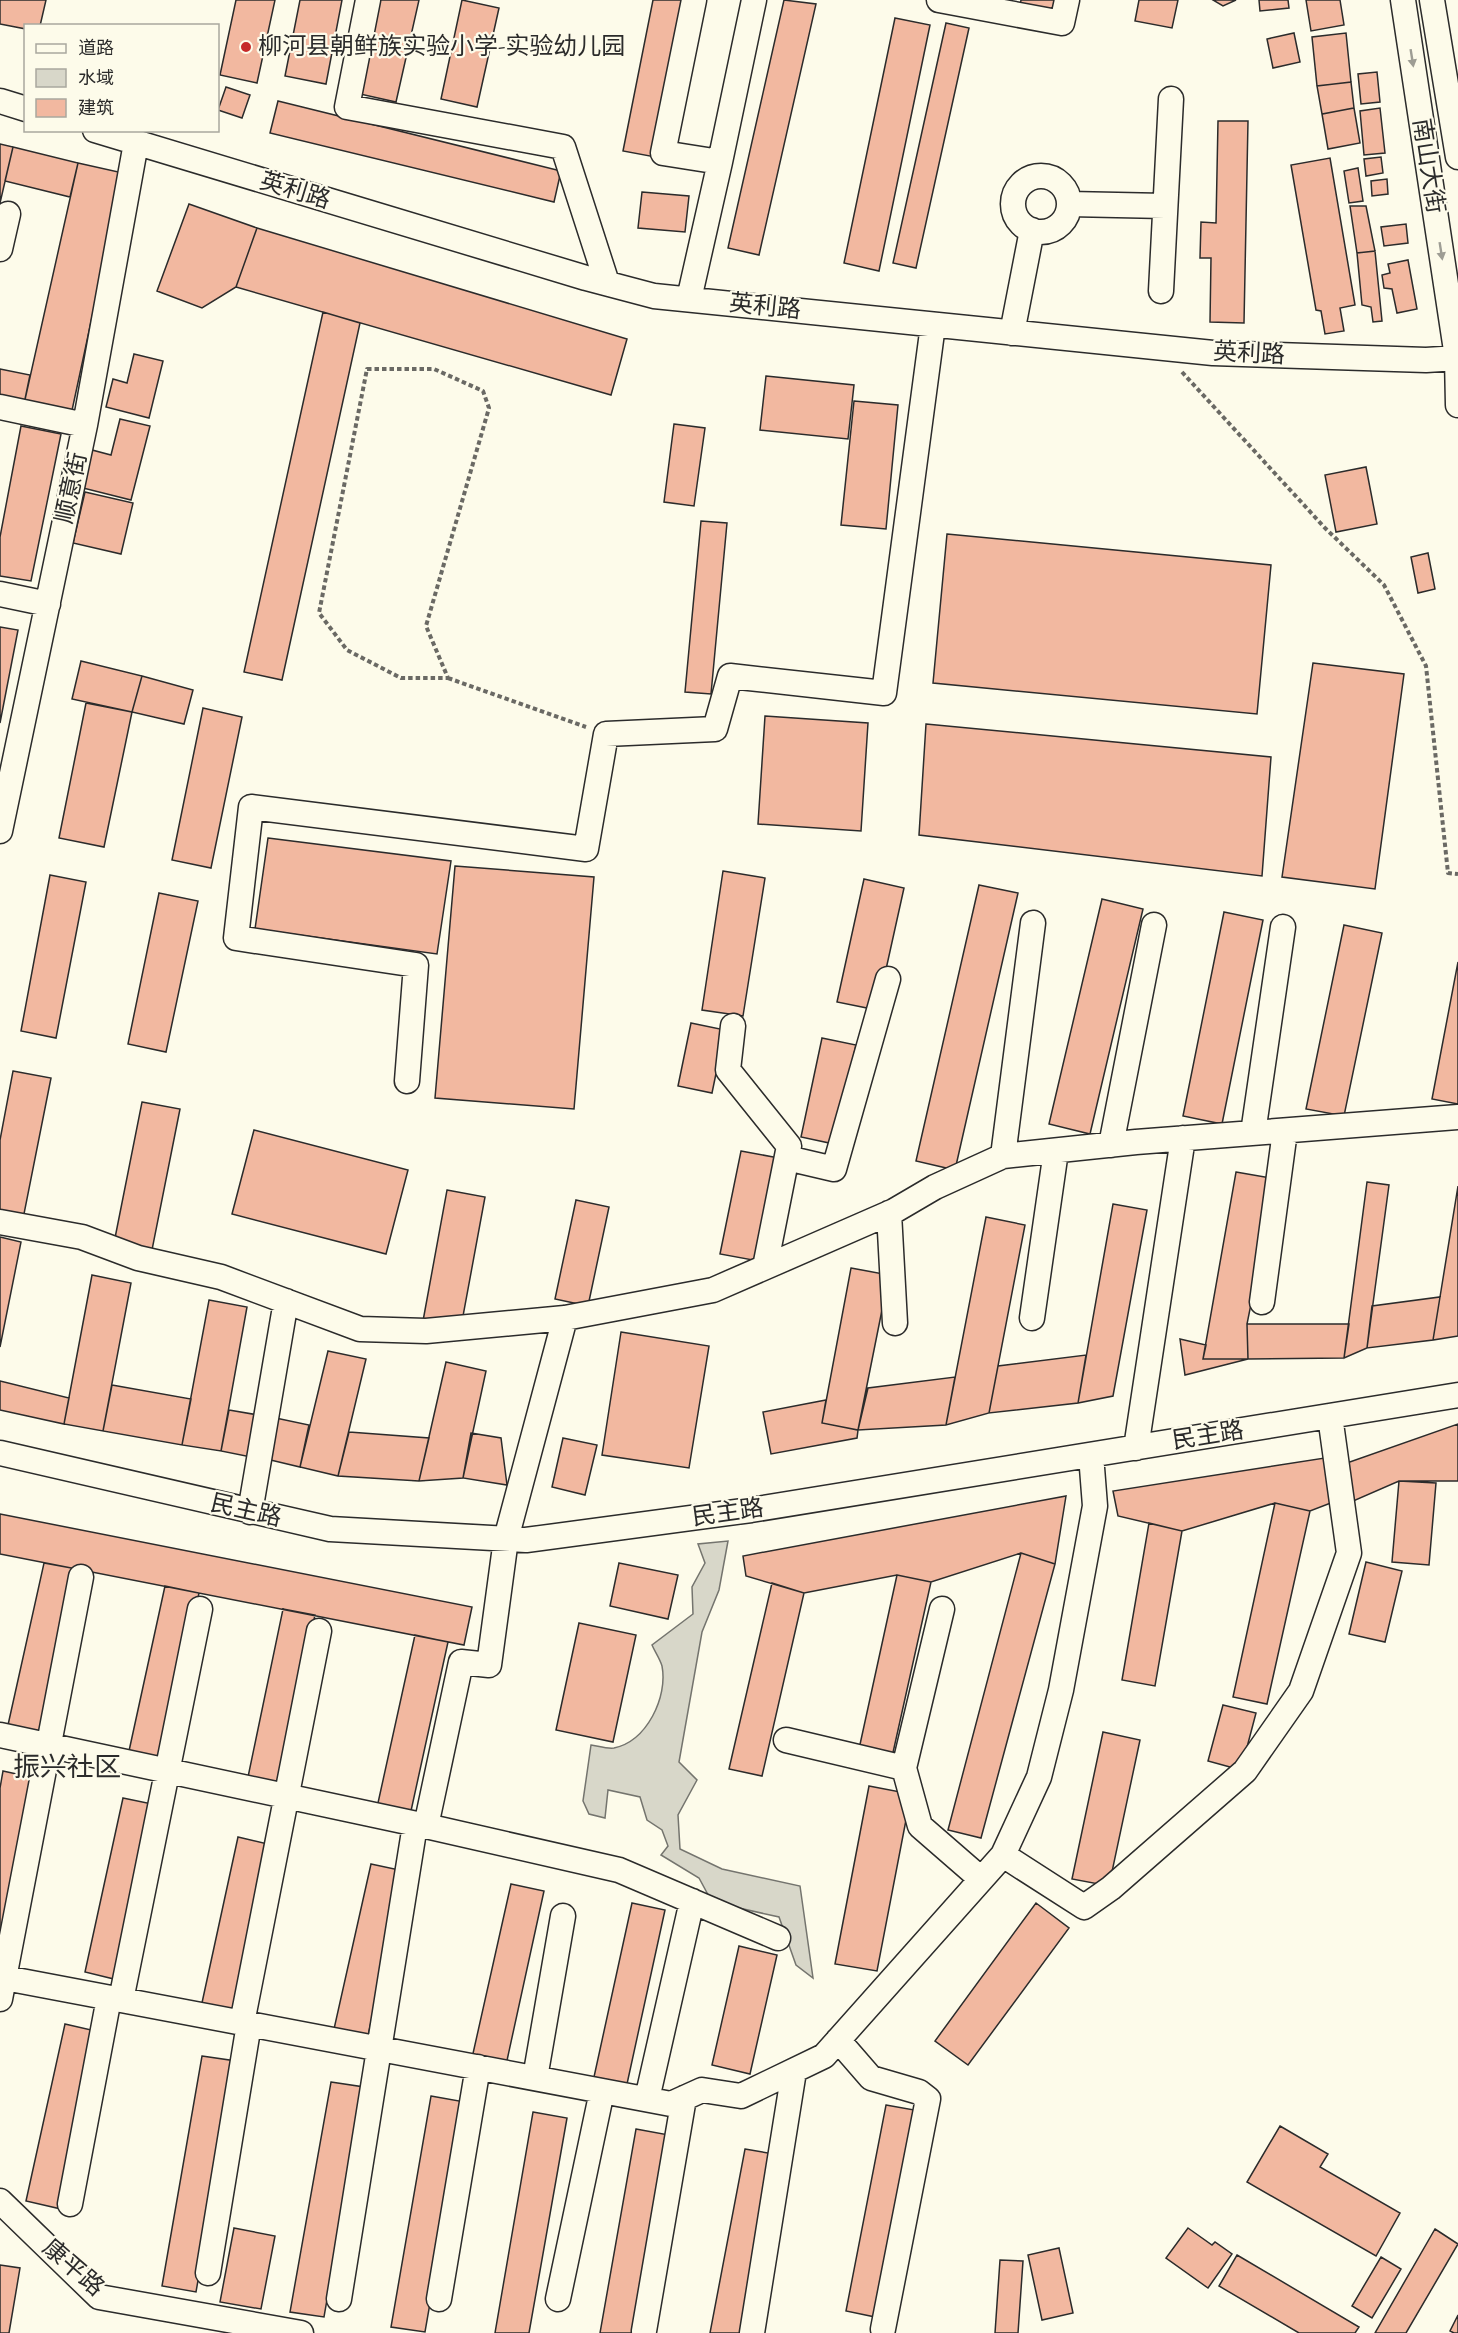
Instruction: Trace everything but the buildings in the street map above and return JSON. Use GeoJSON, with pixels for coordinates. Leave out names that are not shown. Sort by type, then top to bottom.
{"type":"FeatureCollection","features":[{"type":"Feature","properties":{"kind":"street"},"geometry":{"type":"LineString","coordinates":[[368,0],[347,107],[563,147],[607,283]]}},
{"type":"Feature","properties":{"kind":"street"},"geometry":{"type":"LineString","coordinates":[[694,0],[663,153],[720,162]]}},
{"type":"Feature","properties":{"kind":"street"},"geometry":{"type":"LineString","coordinates":[[689,299],[754,0]]}},
{"type":"Feature","properties":{"kind":"street"},"geometry":{"type":"LineString","coordinates":[[945,1],[1062,23],[1067,0]]}},
{"type":"Feature","properties":{"kind":"street","name":"南山大街"},"geometry":{"type":"LineString","coordinates":[[1403,0],[1457,357],[1458,405]]}},
{"type":"Feature","properties":{"kind":"street","name":"南山大街"},"geometry":{"type":"LineString","coordinates":[[1432,0],[1458,157]]}},
{"type":"Feature","properties":{"kind":"street"},"geometry":{"type":"LineString","coordinates":[[1161,291],[1171,99]]}},
{"type":"Feature","properties":{"kind":"street"},"geometry":{"type":"LineString","coordinates":[[0,101],[24,108]]}},
{"type":"Feature","properties":{"kind":"street","name":"英利路"},"geometry":{"type":"LineString","coordinates":[[101,132],[654,296],[1224,354],[1426,360],[1457,357]]}},
{"type":"Feature","properties":{"kind":"street","name":"顺意街"},"geometry":{"type":"LineString","coordinates":[[0,831],[85,425],[136,143]]}},
{"type":"Feature","properties":{"kind":"street"},"geometry":{"type":"LineString","coordinates":[[1041,176],[1058,181],[1067,191],[1069,204],[1066,217],[1058,227],[1045,231],[1032,230],[1019,219],[1013,202],[1024,181],[1041,176]]}},
{"type":"Feature","properties":{"kind":"street"},"geometry":{"type":"LineString","coordinates":[[1069,204],[1165,206]]}},
{"type":"Feature","properties":{"kind":"street"},"geometry":{"type":"LineString","coordinates":[[0,249],[8,214]]}},
{"type":"Feature","properties":{"kind":"street"},"geometry":{"type":"LineString","coordinates":[[1012,333],[1032,230]]}},
{"type":"Feature","properties":{"kind":"street"},"geometry":{"type":"LineString","coordinates":[[407,1081],[416,965],[236,938],[251,807],[586,849],[606,734],[715,729],[730,676],[884,693],[933,325]]}},
{"type":"Feature","properties":{"kind":"street"},"geometry":{"type":"LineString","coordinates":[[0,407],[85,425]]}},
{"type":"Feature","properties":{"kind":"street"},"geometry":{"type":"LineString","coordinates":[[0,594],[48,604]]}},
{"type":"Feature","properties":{"kind":"street"},"geometry":{"type":"LineString","coordinates":[[1003,1156],[1033,924]]}},
{"type":"Feature","properties":{"kind":"street"},"geometry":{"type":"LineString","coordinates":[[1111,1145],[1154,925]]}},
{"type":"Feature","properties":{"kind":"street"},"geometry":{"type":"LineString","coordinates":[[1253,1133],[1283,927]]}},
{"type":"Feature","properties":{"kind":"street"},"geometry":{"type":"LineString","coordinates":[[787,1158],[834,1169],[888,979]]}},
{"type":"Feature","properties":{"kind":"street"},"geometry":{"type":"LineString","coordinates":[[733,1026],[728,1070],[789,1146],[765,1267]]}},
{"type":"Feature","properties":{"kind":"street"},"geometry":{"type":"LineString","coordinates":[[0,1222],[82,1237],[138,1258],[221,1277],[360,1329],[426,1331],[565,1318],[713,1290],[889,1213],[935,1187],[1003,1156],[1183,1138],[1458,1118]]}},
{"type":"Feature","properties":{"kind":"street"},"geometry":{"type":"LineString","coordinates":[[1262,1302],[1285,1131]]}},
{"type":"Feature","properties":{"kind":"street"},"geometry":{"type":"LineString","coordinates":[[1136,1448],[1183,1138]]}},
{"type":"Feature","properties":{"kind":"street"},"geometry":{"type":"LineString","coordinates":[[1032,1318],[1056,1151]]}},
{"type":"Feature","properties":{"kind":"street"},"geometry":{"type":"LineString","coordinates":[[889,1213],[895,1323]]}},
{"type":"Feature","properties":{"kind":"street"},"geometry":{"type":"LineString","coordinates":[[250,1512],[286,1301]]}},
{"type":"Feature","properties":{"kind":"street"},"geometry":{"type":"LineString","coordinates":[[339,2299],[420,1826],[461,1662],[489,1665],[506,1539],[565,1318]]}},
{"type":"Feature","properties":{"kind":"street","name":"民主路"},"geometry":{"type":"LineString","coordinates":[[0,1453],[330,1529],[526,1540],[751,1510],[1458,1395]]}},
{"type":"Feature","properties":{"kind":"street"},"geometry":{"type":"LineString","coordinates":[[1003,1855],[1084,1907],[1111,1888],[1245,1772],[1301,1691],[1350,1553],[1330,1416]]}},
{"type":"Feature","properties":{"kind":"street"},"geometry":{"type":"LineString","coordinates":[[81,1578],[1,1984],[115,1999],[671,2104],[702,2090],[741,2096],[824,2056],[1003,1855],[1039,1777],[1061,1690],[1095,1506],[1090,1455]]}},
{"type":"Feature","properties":{"kind":"street"},"geometry":{"type":"LineString","coordinates":[[942,1609],[904,1767],[921,1826],[981,1879]]}},
{"type":"Feature","properties":{"kind":"street"},"geometry":{"type":"LineString","coordinates":[[70,2204],[168,1772],[200,1610]]}},
{"type":"Feature","properties":{"kind":"street"},"geometry":{"type":"LineString","coordinates":[[208,2273],[246,2023],[286,1797],[319,1631]]}},
{"type":"Feature","properties":{"kind":"street"},"geometry":{"type":"LineString","coordinates":[[0,1736],[619,1870],[778,1938]]}},
{"type":"Feature","properties":{"kind":"street"},"geometry":{"type":"LineString","coordinates":[[786,1740],[904,1767]]}},
{"type":"Feature","properties":{"kind":"street"},"geometry":{"type":"LineString","coordinates":[[646,2099],[692,1901]]}},
{"type":"Feature","properties":{"kind":"street"},"geometry":{"type":"LineString","coordinates":[[536,2078],[563,1916]]}},
{"type":"Feature","properties":{"kind":"street"},"geometry":{"type":"LineString","coordinates":[[838,2040],[871,2078],[919,2092],[928,2099],[883,2329]]}},
{"type":"Feature","properties":{"kind":"street"},"geometry":{"type":"LineString","coordinates":[[439,2299],[478,2067]]}},
{"type":"Feature","properties":{"kind":"street"},"geometry":{"type":"LineString","coordinates":[[752,2333],[794,2071]]}},
{"type":"Feature","properties":{"kind":"street"},"geometry":{"type":"LineString","coordinates":[[558,2299],[602,2091]]}},
{"type":"Feature","properties":{"kind":"street"},"geometry":{"type":"LineString","coordinates":[[644,2331],[684,2098]]}},
{"type":"Feature","properties":{"kind":"street","name":"康平路"},"geometry":{"type":"LineString","coordinates":[[0,2201],[99,2297],[301,2333]]}},
{"type":"Feature","properties":{"kind":"path"},"geometry":{"type":"LineString","coordinates":[[1160,346],[1317,520],[1384,585],[1426,666],[1448,873],[1458,874]]}},
{"type":"Feature","properties":{"kind":"path"},"geometry":{"type":"LineString","coordinates":[[448,678],[426,626],[489,408],[483,391],[434,369],[367,369],[319,613],[347,650],[401,678],[448,678],[606,734]]}},
{"type":"Feature","properties":{"kind":"water"},"geometry":{"type":"Polygon","coordinates":[[[728,1541],[719,1590],[702,1632],[679,1762],[697,1780],[678,1815],[680,1849],[722,1869],[800,1886],[813,1978],[796,1965],[779,1917],[712,1902],[699,1878],[661,1855],[668,1846],[662,1830],[647,1820],[640,1797],[608,1790],[605,1818],[589,1814],[583,1801],[591,1745],[614,1748],[626,1744],[636,1737],[653,1716],[662,1691],[663,1678],[662,1666],[652,1645],[693,1614],[692,1587],[705,1563],[698,1544],[728,1541]]]}},
{"type":"Feature","properties":{"kind":"place","name":"柳河县朝鲜族实验小学-实验幼儿园"},"geometry":{"type":"Point","coordinates":[246,47]}},
{"type":"Feature","properties":{"kind":"district","name":"振兴社区"},"geometry":{"type":"Point","coordinates":[67,1767]}}]}
